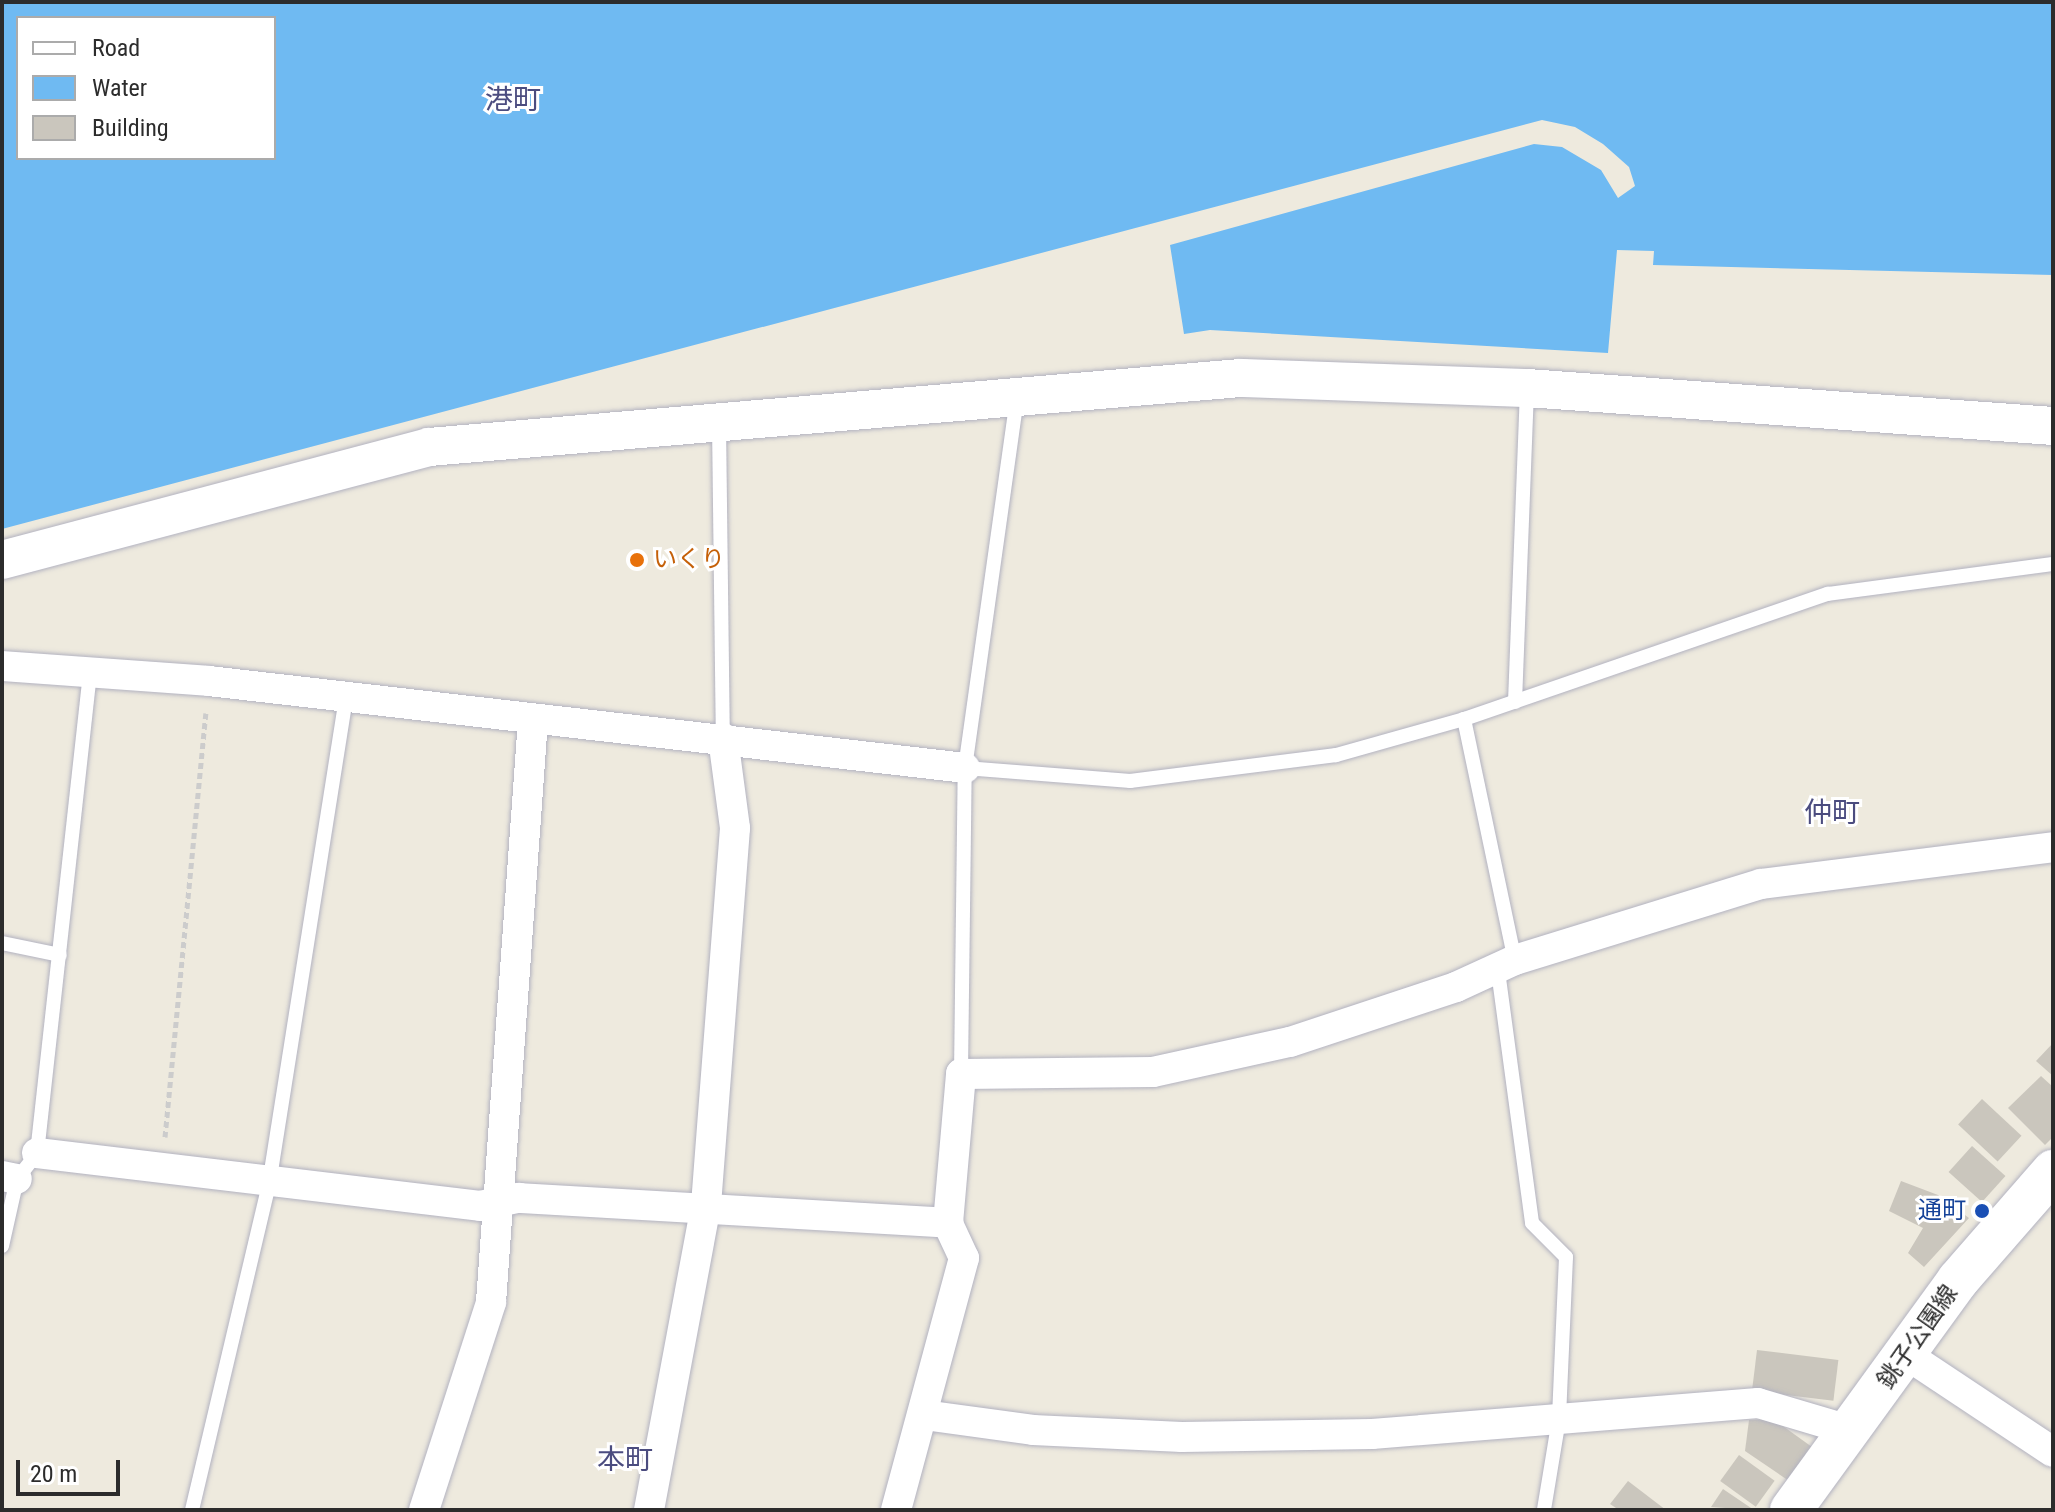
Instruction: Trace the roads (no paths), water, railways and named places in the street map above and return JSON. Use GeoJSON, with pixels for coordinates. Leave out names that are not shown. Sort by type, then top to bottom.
{"type":"FeatureCollection","features":[{"type":"Feature","properties":{"kind":"main road","name":"銚子公園線"},"geometry":{"type":"LineString","coordinates":[[1791,1510],[1852,1431],[1958,1280],[2053,1171]]}},
{"type":"Feature","properties":{"kind":"street"},"geometry":{"type":"LineString","coordinates":[[2,560],[429,447],[1241,378],[1527,388],[2053,426]]}},
{"type":"Feature","properties":{"kind":"street"},"geometry":{"type":"LineString","coordinates":[[2,666],[209,681],[346,700],[723,738],[965,768]]}},
{"type":"Feature","properties":{"kind":"street"},"geometry":{"type":"LineString","coordinates":[[424,1510],[491,1302],[533,720]]}},
{"type":"Feature","properties":{"kind":"street"},"geometry":{"type":"LineString","coordinates":[[649,1510],[706,1205],[735,828],[723,738]]}},
{"type":"Feature","properties":{"kind":"street"},"geometry":{"type":"LineString","coordinates":[[896,1510],[964,1258],[948,1223],[961,1074],[1153,1072],[1290,1042],[1507,965],[1761,884],[2053,847]]}},
{"type":"Feature","properties":{"kind":"street"},"geometry":{"type":"LineString","coordinates":[[37,1153],[269,1184],[499,1203],[519,1198],[706,1205],[948,1223]]}},
{"type":"Feature","properties":{"kind":"street"},"geometry":{"type":"LineString","coordinates":[[1907,1355],[2053,1452]]}},
{"type":"Feature","properties":{"kind":"street"},"geometry":{"type":"LineString","coordinates":[[924,1415],[1033,1430],[1182,1437],[1372,1434],[1758,1403],[1852,1431]]}},
{"type":"Feature","properties":{"kind":"lane"},"geometry":{"type":"LineString","coordinates":[[1515,702],[1527,388]]}},
{"type":"Feature","properties":{"kind":"lane"},"geometry":{"type":"LineString","coordinates":[[961,1074],[965,768],[1017,398]]}},
{"type":"Feature","properties":{"kind":"lane"},"geometry":{"type":"LineString","coordinates":[[719,423],[723,738]]}},
{"type":"Feature","properties":{"kind":"lane"},"geometry":{"type":"LineString","coordinates":[[965,768],[1130,781],[1214,775],[1336,755],[1464,719],[1828,594],[2053,564]]}},
{"type":"Feature","properties":{"kind":"lane"},"geometry":{"type":"LineString","coordinates":[[2,1246],[10,1178],[37,1153],[90,670]]}},
{"type":"Feature","properties":{"kind":"lane"},"geometry":{"type":"LineString","coordinates":[[192,1510],[269,1184],[346,700]]}},
{"type":"Feature","properties":{"kind":"lane"},"geometry":{"type":"LineString","coordinates":[[1464,719],[1507,965],[1532,1223],[1566,1257],[1559,1419],[1544,1510]]}},
{"type":"Feature","properties":{"kind":"lane"},"geometry":{"type":"LineString","coordinates":[[2,943],[60,955]]}},
{"type":"Feature","properties":{"kind":"water"},"geometry":{"type":"Polygon","coordinates":[[[2,2],[2053,2],[2053,275],[1653,265],[1654,251],[1617,250],[1608,353],[1210,330],[1184,334],[1170,245],[1534,144],[1562,147],[1601,170],[1618,198],[1635,186],[1629,167],[1603,144],[1575,127],[1542,120],[2,529],[2,2]]]}},
{"type":"Feature","properties":{"kind":"place","name":"いくり"},"geometry":{"type":"Point","coordinates":[637,560]}},
{"type":"Feature","properties":{"kind":"place","name":"通町"},"geometry":{"type":"Point","coordinates":[1982,1211]}},
{"type":"Feature","properties":{"kind":"district","name":"港町"},"geometry":{"type":"Point","coordinates":[513,100]}},
{"type":"Feature","properties":{"kind":"district","name":"仲町"},"geometry":{"type":"Point","coordinates":[1832,813]}},
{"type":"Feature","properties":{"kind":"district","name":"本町"},"geometry":{"type":"Point","coordinates":[625,1460]}}]}
